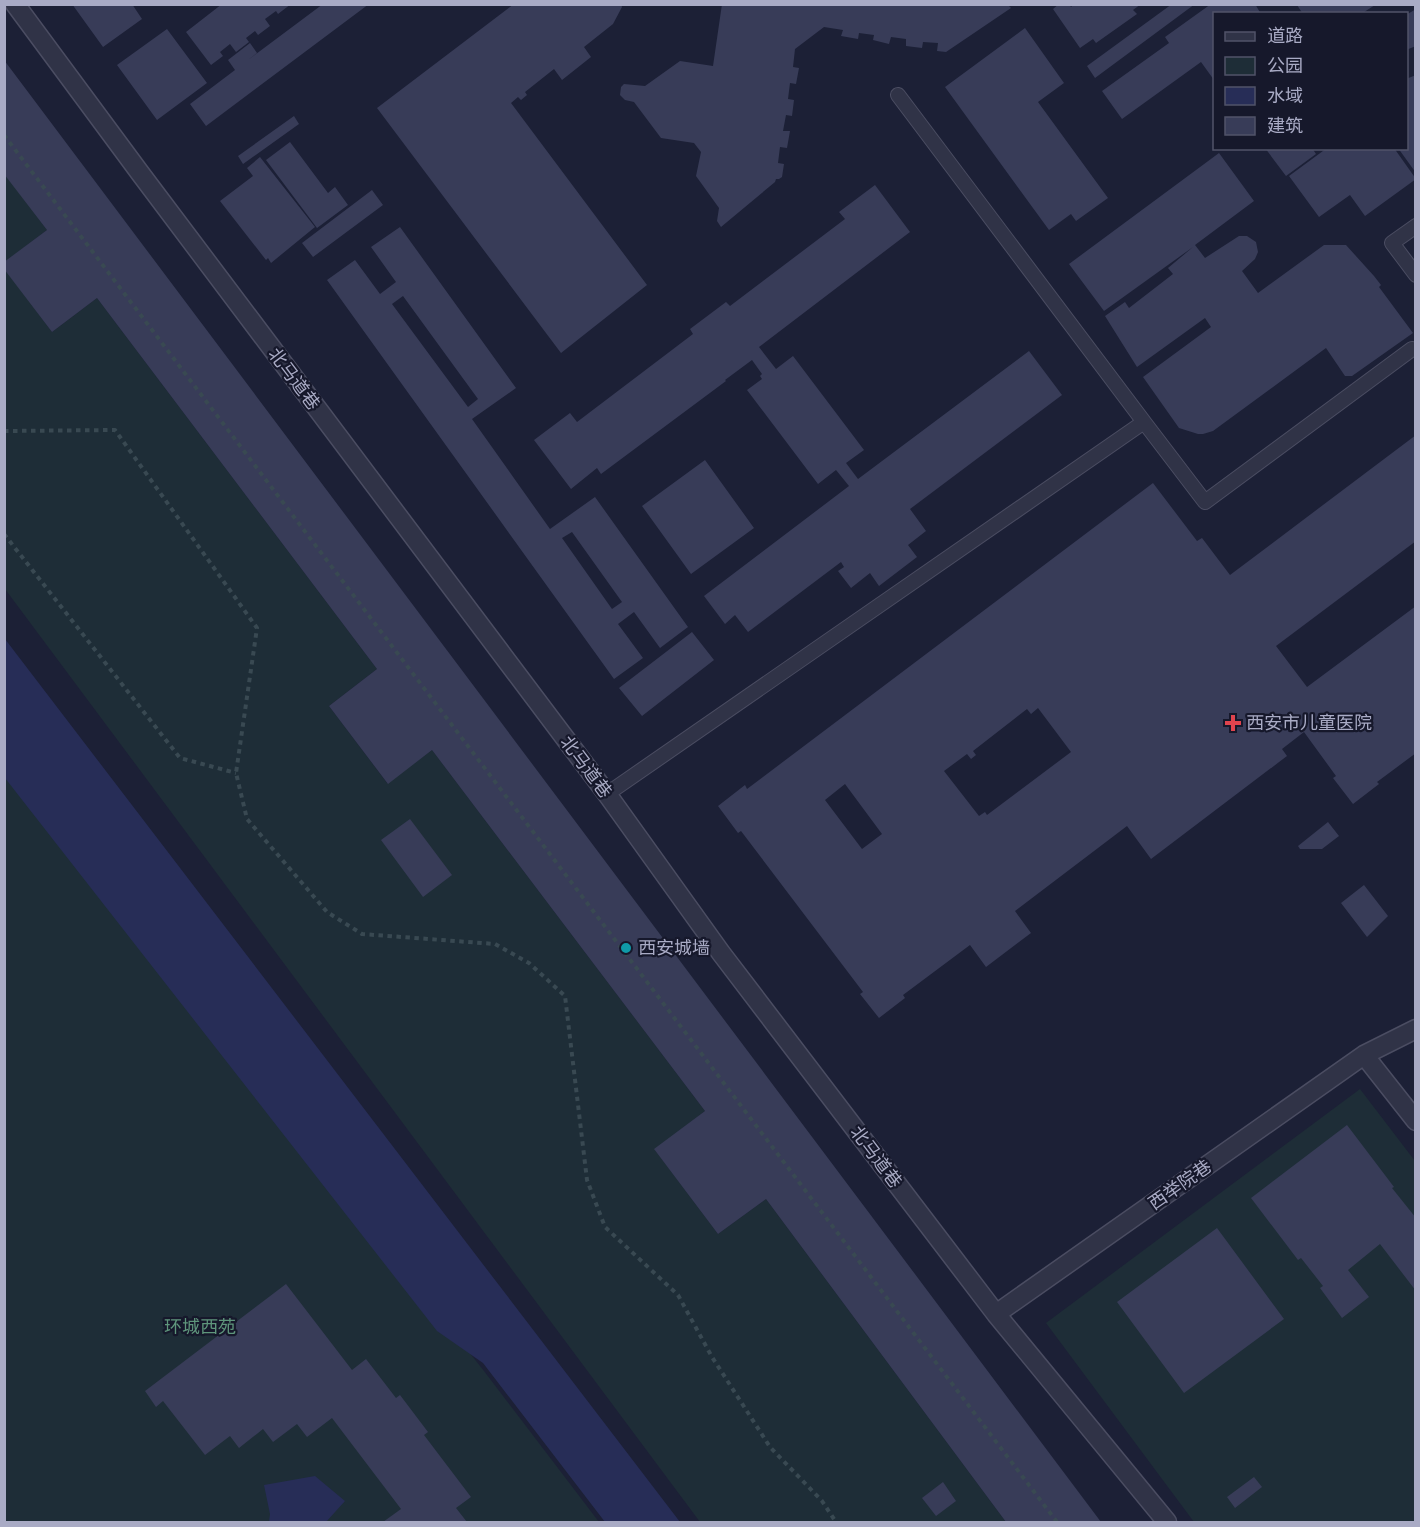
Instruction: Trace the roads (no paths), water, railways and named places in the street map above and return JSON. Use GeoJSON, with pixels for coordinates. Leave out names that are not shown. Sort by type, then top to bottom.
{"type":"FeatureCollection","features":[{"type":"Feature","properties":{"kind":"street","name":"北马道巷"},"geometry":{"type":"LineString","coordinates":[[15,4],[607,794],[721,953],[996,1314],[1167,1522]]}},
{"type":"Feature","properties":{"kind":"street","name":"西举院巷"},"geometry":{"type":"LineString","coordinates":[[996,1314],[1364,1055],[1416,1029]]}},
{"type":"Feature","properties":{"kind":"street"},"geometry":{"type":"LineString","coordinates":[[1364,1055],[1416,1121]]}},
{"type":"Feature","properties":{"kind":"lane"},"geometry":{"type":"LineString","coordinates":[[898,95],[1205,502],[1412,349]]}},
{"type":"Feature","properties":{"kind":"lane"},"geometry":{"type":"LineString","coordinates":[[1416,226],[1392,243],[1416,275]]}},
{"type":"Feature","properties":{"kind":"lane"},"geometry":{"type":"LineString","coordinates":[[607,794],[1144,422]]}},
{"type":"Feature","properties":{"kind":"water"},"geometry":{"type":"Polygon","coordinates":[[[5,639],[680,1522],[605,1522],[483,1363],[437,1331],[5,778],[5,639]]]}},
{"type":"Feature","properties":{"kind":"water"},"geometry":{"type":"Polygon","coordinates":[[[315,1476],[345,1501],[326,1522],[269,1522],[270,1514],[264,1485],[315,1476]]]}},
{"type":"Feature","properties":{"kind":"place","name":"西安市儿童医院"},"geometry":{"type":"Point","coordinates":[1233,723]}},
{"type":"Feature","properties":{"kind":"place","name":"西安城墙"},"geometry":{"type":"Point","coordinates":[626,948]}},
{"type":"Feature","properties":{"kind":"park label","name":"环城西苑"},"geometry":{"type":"Point","coordinates":[200,1327]}}]}
